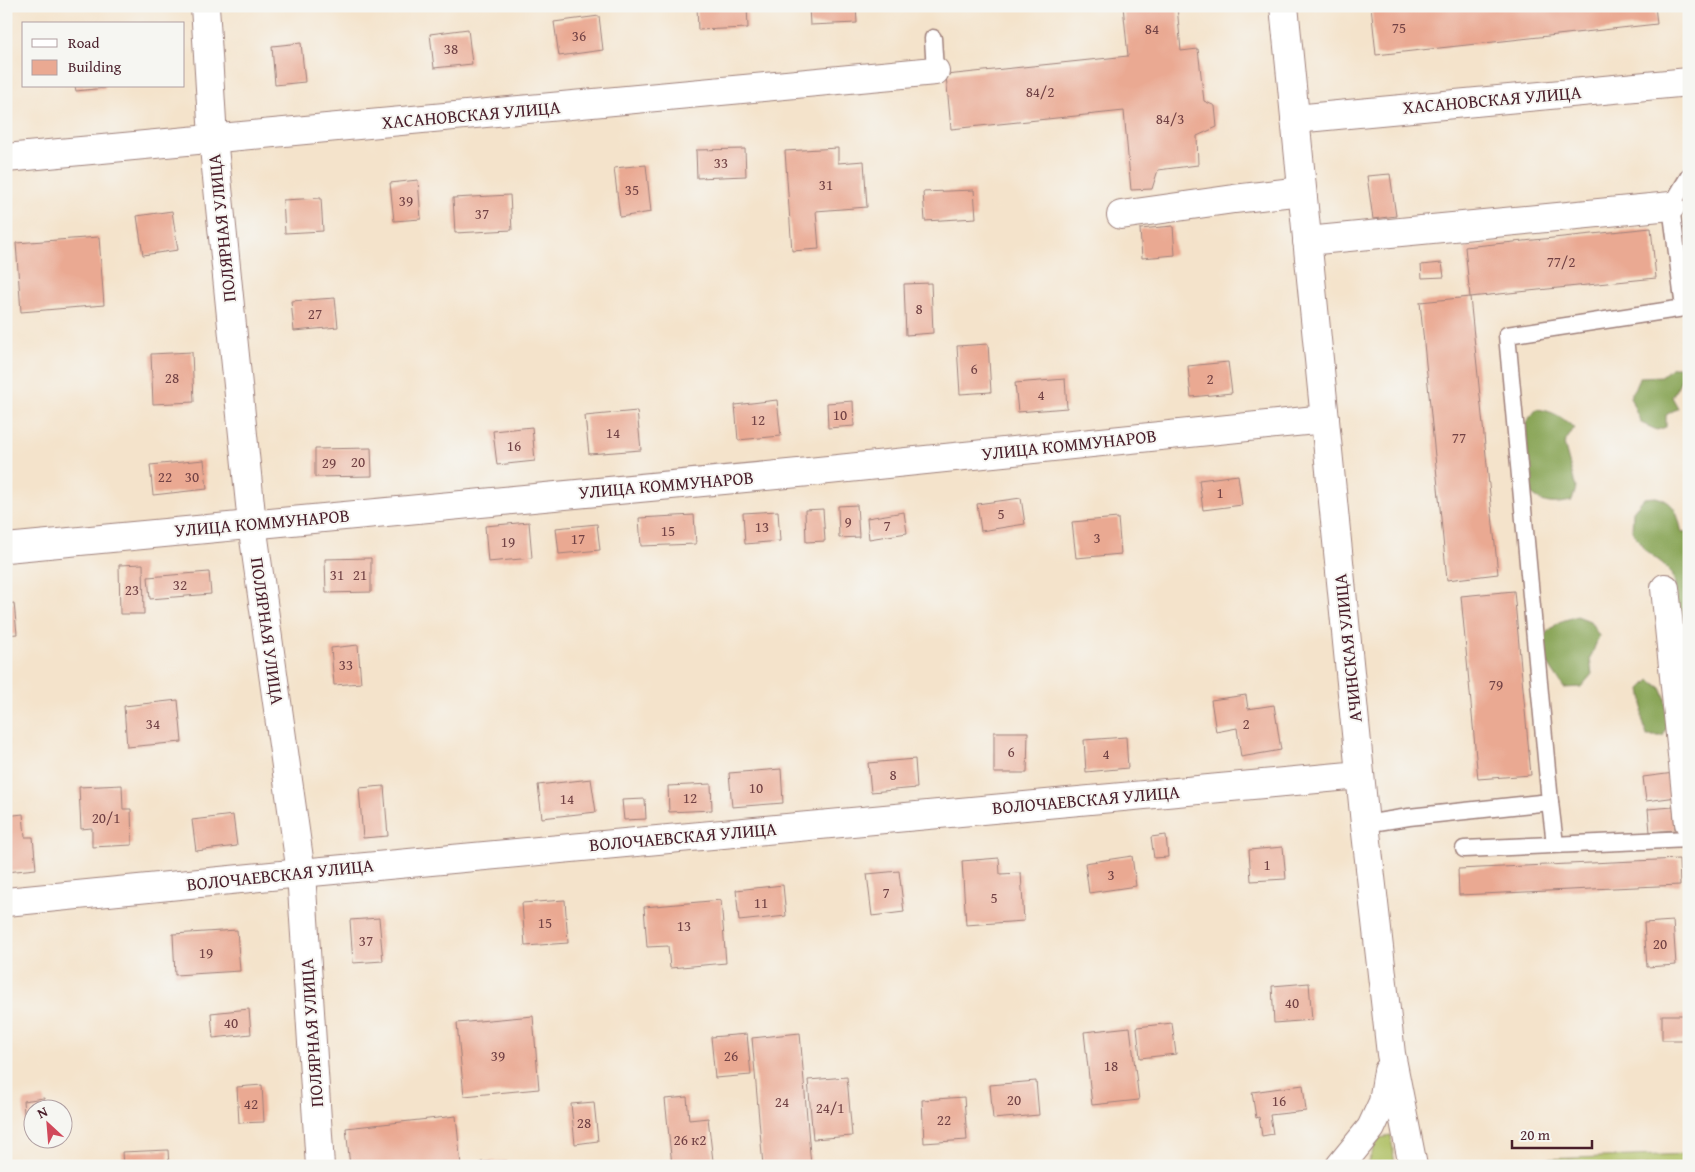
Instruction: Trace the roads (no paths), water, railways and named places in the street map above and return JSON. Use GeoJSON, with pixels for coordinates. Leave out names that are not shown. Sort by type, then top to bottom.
{"type":"FeatureCollection","features":[{"type":"Feature","properties":{"kind":"street","name":"ПОЛЯРНАЯ УЛИЦА"},"geometry":{"type":"LineString","coordinates":[[204,6],[213,138],[252,524],[301,873],[320,1166]]}},
{"type":"Feature","properties":{"kind":"street","name":"АЧИНСКАЯ УЛИЦА"},"geometry":{"type":"LineString","coordinates":[[1284,6],[1365,824],[1391,1054],[1413,1166]]}},
{"type":"Feature","properties":{"kind":"street","name":"ХАСАНОВСКАЯ УЛИЦА"},"geometry":{"type":"LineString","coordinates":[[6,158],[935,72]]}},
{"type":"Feature","properties":{"kind":"street","name":"ХАСАНОВСКАЯ УЛИЦА"},"geometry":{"type":"LineString","coordinates":[[1295,119],[1689,82]]}},
{"type":"Feature","properties":{"kind":"street"},"geometry":{"type":"LineString","coordinates":[[1121,215],[1302,191]]}},
{"type":"Feature","properties":{"kind":"street"},"geometry":{"type":"LineString","coordinates":[[1307,241],[1671,206]]}},
{"type":"Feature","properties":{"kind":"street","name":"УЛИЦА КОММУНАРОВ"},"geometry":{"type":"LineString","coordinates":[[6,548],[809,472],[1324,420]]}},
{"type":"Feature","properties":{"kind":"street"},"geometry":{"type":"LineString","coordinates":[[1665,588],[1689,823]]}},
{"type":"Feature","properties":{"kind":"street","name":"ВОЛОЧАЕВСКАЯ УЛИЦА"},"geometry":{"type":"LineString","coordinates":[[6,902],[1360,775]]}},
{"type":"Feature","properties":{"kind":"street","name":"АЧИНСКАЯ УЛИЦА"},"geometry":{"type":"LineString","coordinates":[[1340,1166],[1371,1128],[1383,1102],[1391,1054]]}},
{"type":"Feature","properties":{"kind":"lane"},"geometry":{"type":"LineString","coordinates":[[934,38],[935,72]]}},
{"type":"Feature","properties":{"kind":"lane"},"geometry":{"type":"LineString","coordinates":[[1555,844],[1508,335],[1684,308],[1671,206],[1689,176]]}},
{"type":"Feature","properties":{"kind":"lane"},"geometry":{"type":"LineString","coordinates":[[1365,824],[1409,817],[1550,802]]}},
{"type":"Feature","properties":{"kind":"lane"},"geometry":{"type":"LineString","coordinates":[[1464,849],[1689,838]]}}]}
